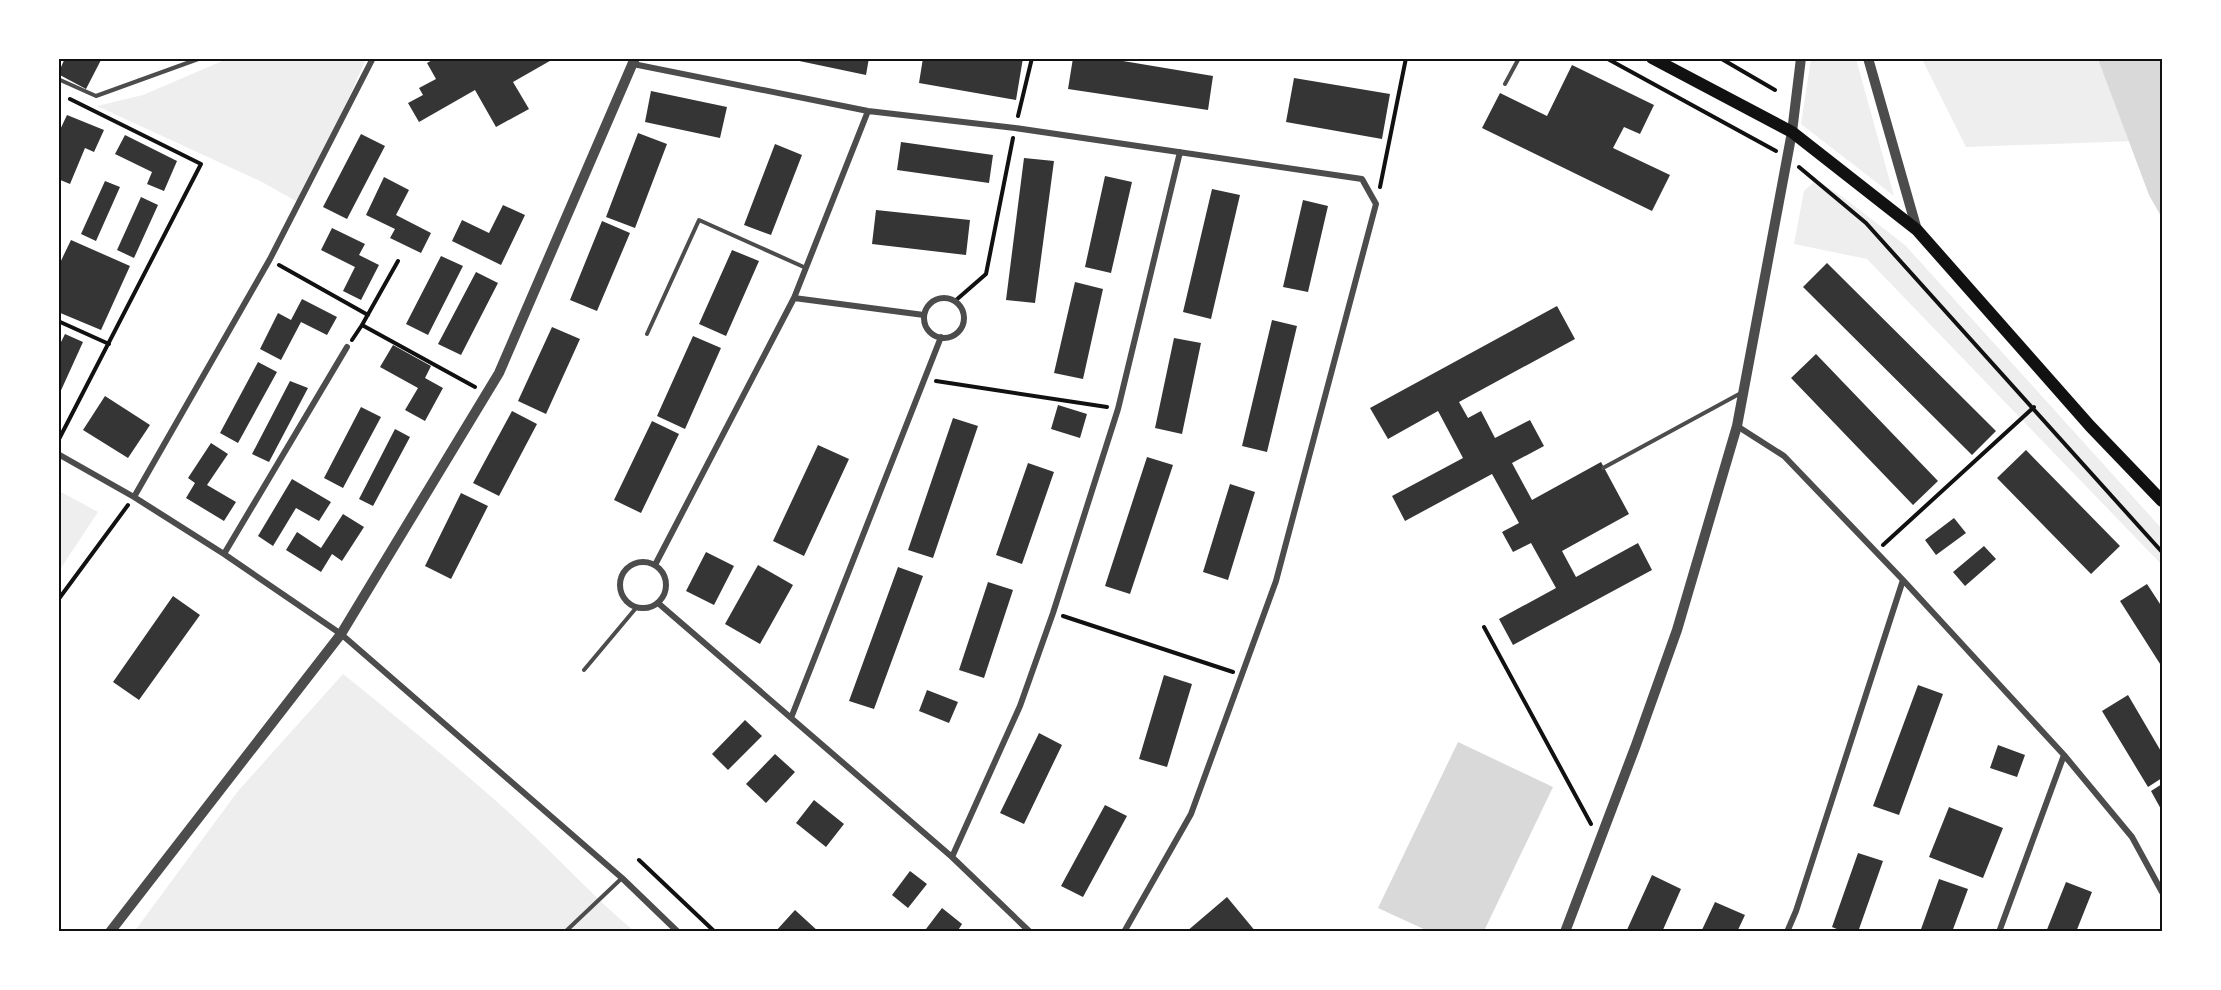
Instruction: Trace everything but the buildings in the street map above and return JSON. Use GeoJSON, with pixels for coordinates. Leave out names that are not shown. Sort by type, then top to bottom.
{"type":"FeatureCollection","features":[{"type":"Feature","properties":{"kind":"main road"},"geometry":{"type":"LineString","coordinates":[[1652,58],[1792,132],[1917,230],[2090,426],[2163,501]]}},
{"type":"Feature","properties":{"kind":"street"},"geometry":{"type":"LineString","coordinates":[[134,497],[270,259],[373,58]]}},
{"type":"Feature","properties":{"kind":"street"},"geometry":{"type":"LineString","coordinates":[[1564,932],[1677,630],[1737,426],[1788,157],[1801,58]]}},
{"type":"Feature","properties":{"kind":"street"},"geometry":{"type":"LineString","coordinates":[[1868,58],[1917,230]]}},
{"type":"Feature","properties":{"kind":"street"},"geometry":{"type":"LineString","coordinates":[[110,932],[341,634],[486,393],[498,373],[634,61],[868,111],[1015,128],[1362,179],[1376,204],[1276,581],[1191,814],[1124,932]]}},
{"type":"Feature","properties":{"kind":"street"},"geometry":{"type":"LineString","coordinates":[[655,565],[794,298],[868,111]]}},
{"type":"Feature","properties":{"kind":"street"},"geometry":{"type":"LineString","coordinates":[[952,857],[1020,706],[1053,613],[1118,409],[1180,152]]}},
{"type":"Feature","properties":{"kind":"street"},"geometry":{"type":"LineString","coordinates":[[794,298],[924,315]]}},
{"type":"Feature","properties":{"kind":"street"},"geometry":{"type":"LineString","coordinates":[[948,298],[955,301],[961,307],[963,315],[960,329],[954,334],[941,337],[928,331],[924,323],[926,307],[932,301],[948,298]]}},
{"type":"Feature","properties":{"kind":"street"},"geometry":{"type":"LineString","coordinates":[[790,718],[941,337]]}},
{"type":"Feature","properties":{"kind":"street"},"geometry":{"type":"LineString","coordinates":[[224,554],[347,347]]}},
{"type":"Feature","properties":{"kind":"street"},"geometry":{"type":"LineString","coordinates":[[1737,426],[1784,456],[1876,551],[2064,755],[2132,837],[2163,892]]}},
{"type":"Feature","properties":{"kind":"street"},"geometry":{"type":"LineString","coordinates":[[58,454],[134,497],[224,554],[341,634],[622,878],[678,932]]}},
{"type":"Feature","properties":{"kind":"street"},"geometry":{"type":"LineString","coordinates":[[639,562],[655,565],[661,571],[666,587],[664,596],[658,603],[644,609],[636,608],[623,599],[620,591],[621,576],[626,569],[639,562]]}},
{"type":"Feature","properties":{"kind":"street"},"geometry":{"type":"LineString","coordinates":[[1787,932],[1903,580]]}},
{"type":"Feature","properties":{"kind":"street"},"geometry":{"type":"LineString","coordinates":[[658,603],[952,857],[1030,932]]}},
{"type":"Feature","properties":{"kind":"street"},"geometry":{"type":"LineString","coordinates":[[1999,932],[2064,755]]}},
{"type":"Feature","properties":{"kind":"lane"},"geometry":{"type":"LineString","coordinates":[[58,79],[96,96],[201,58]]}},
{"type":"Feature","properties":{"kind":"lane"},"geometry":{"type":"LineString","coordinates":[[1505,84],[1519,58]]}},
{"type":"Feature","properties":{"kind":"lane"},"geometry":{"type":"LineString","coordinates":[[647,334],[699,220],[806,268]]}},
{"type":"Feature","properties":{"kind":"lane"},"geometry":{"type":"LineString","coordinates":[[1604,468],[1744,391]]}},
{"type":"Feature","properties":{"kind":"lane"},"geometry":{"type":"LineString","coordinates":[[584,670],[636,608]]}},
{"type":"Feature","properties":{"kind":"lane"},"geometry":{"type":"LineString","coordinates":[[565,932],[622,878]]}},
{"type":"Feature","properties":{"kind":"path"},"geometry":{"type":"LineString","coordinates":[[955,301],[986,274],[1015,128],[1032,58]]}},
{"type":"Feature","properties":{"kind":"path"},"geometry":{"type":"LineString","coordinates":[[1376,204],[1406,58]]}},
{"type":"Feature","properties":{"kind":"path"},"geometry":{"type":"LineString","coordinates":[[1606,58],[1788,157],[1866,223],[2163,552]]}},
{"type":"Feature","properties":{"kind":"path"},"geometry":{"type":"LineString","coordinates":[[1720,58],[1775,90]]}},
{"type":"Feature","properties":{"kind":"path"},"geometry":{"type":"LineString","coordinates":[[58,441],[201,164],[69,99]]}},
{"type":"Feature","properties":{"kind":"path"},"geometry":{"type":"LineString","coordinates":[[270,259],[368,315]]}},
{"type":"Feature","properties":{"kind":"path"},"geometry":{"type":"LineString","coordinates":[[398,261],[362,326],[486,393]]}},
{"type":"Feature","properties":{"kind":"path"},"geometry":{"type":"LineString","coordinates":[[58,321],[109,344]]}},
{"type":"Feature","properties":{"kind":"path"},"geometry":{"type":"LineString","coordinates":[[923,380],[1118,409]]}},
{"type":"Feature","properties":{"kind":"path"},"geometry":{"type":"LineString","coordinates":[[1876,551],[2034,407]]}},
{"type":"Feature","properties":{"kind":"path"},"geometry":{"type":"LineString","coordinates":[[58,600],[134,497]]}},
{"type":"Feature","properties":{"kind":"path"},"geometry":{"type":"LineString","coordinates":[[1053,613],[1242,675]]}},
{"type":"Feature","properties":{"kind":"path"},"geometry":{"type":"LineString","coordinates":[[1484,627],[1600,840]]}},
{"type":"Feature","properties":{"kind":"path"},"geometry":{"type":"LineString","coordinates":[[639,860],[716,932]]}},
{"type":"Feature","properties":{"kind":"shaded area"},"geometry":{"type":"Polygon","coordinates":[[[227,59],[366,59],[301,204],[262,182],[97,106],[143,95],[227,59]]]}},
{"type":"Feature","properties":{"kind":"shaded area"},"geometry":{"type":"Polygon","coordinates":[[[1811,59],[1856,59],[1894,196],[1801,124],[1811,59]]]}},
{"type":"Feature","properties":{"kind":"shaded area"},"geometry":{"type":"Polygon","coordinates":[[[1922,59],[2162,59],[2162,140],[1966,147],[1922,59]]]}},
{"type":"Feature","properties":{"kind":"shaded area"},"geometry":{"type":"Polygon","coordinates":[[[2098,59],[2162,59],[2162,218],[2149,195],[2098,59]]]}},
{"type":"Feature","properties":{"kind":"shaded area"},"geometry":{"type":"Polygon","coordinates":[[[1816,180],[1840,195],[1905,245],[2162,529],[2162,565],[1867,259],[1794,244],[1804,191],[1816,180]]]}},
{"type":"Feature","properties":{"kind":"shaded area"},"geometry":{"type":"Polygon","coordinates":[[[59,491],[98,512],[59,571],[59,491]]]}},
{"type":"Feature","properties":{"kind":"shaded area"},"geometry":{"type":"Polygon","coordinates":[[[343,674],[486,792],[634,931],[134,932],[238,791],[343,674]]]}},
{"type":"Feature","properties":{"kind":"shaded area"},"geometry":{"type":"Polygon","coordinates":[[[1458,742],[1553,787],[1484,931],[1428,931],[1378,908],[1458,742]]]}}]}
